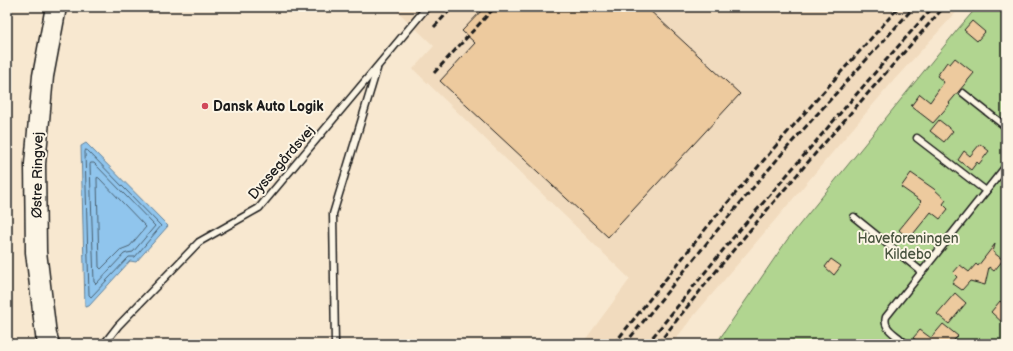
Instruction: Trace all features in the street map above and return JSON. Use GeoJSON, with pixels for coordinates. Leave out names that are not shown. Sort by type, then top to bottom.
{"type":"FeatureCollection","features":[{"type":"Feature","properties":{"kind":"main road","name":"Østre Ringvej"},"geometry":{"type":"LineString","coordinates":[[48,344],[36,252],[35,164],[43,76],[56,7]]}},
{"type":"Feature","properties":{"kind":"lane","name":"Dyssegårdsvej"},"geometry":{"type":"LineString","coordinates":[[104,344],[118,326],[199,242],[259,208],[427,7]]}},
{"type":"Feature","properties":{"kind":"lane","name":"Dyssegårdsvej"},"geometry":{"type":"LineString","coordinates":[[335,344],[333,214],[378,66]]}},
{"type":"Feature","properties":{"kind":"lane"},"geometry":{"type":"LineString","coordinates":[[963,93],[1006,127]]}},
{"type":"Feature","properties":{"kind":"lane"},"geometry":{"type":"LineString","coordinates":[[917,138],[986,191]]}},
{"type":"Feature","properties":{"kind":"lane"},"geometry":{"type":"LineString","coordinates":[[906,344],[886,327],[886,318],[1006,166]]}},
{"type":"Feature","properties":{"kind":"lane"},"geometry":{"type":"LineString","coordinates":[[854,217],[922,272]]}},
{"type":"Feature","properties":{"kind":"lane"},"geometry":{"type":"LineString","coordinates":[[894,344],[899,338]]}},
{"type":"Feature","properties":{"kind":"shaded area"},"geometry":{"type":"Polygon","coordinates":[[[393,7],[961,7],[894,80],[691,319],[672,344],[582,344],[630,279],[413,69],[434,46],[393,7]]]}},
{"type":"Feature","properties":{"kind":"green space","name":"Haveforeningen Kildebo"},"geometry":{"type":"Polygon","coordinates":[[[977,7],[1006,7],[1006,344],[716,344],[787,240],[977,7]]]}},
{"type":"Feature","properties":{"kind":"water"},"geometry":{"type":"Polygon","coordinates":[[[86,143],[168,226],[136,262],[130,261],[89,306],[85,307],[81,146],[86,143]]]}},
{"type":"Feature","properties":{"kind":"building"},"geometry":{"type":"Polygon","coordinates":[[[485,7],[646,7],[740,94],[608,237],[440,81],[475,43],[462,31],[485,7]]]}},
{"type":"Feature","properties":{"kind":"building"},"geometry":{"type":"Polygon","coordinates":[[[972,21],[985,32],[977,41],[964,30],[972,21]]]}},
{"type":"Feature","properties":{"kind":"building"},"geometry":{"type":"Polygon","coordinates":[[[955,58],[974,73],[933,123],[911,106],[920,94],[930,102],[944,82],[937,76],[947,62],[950,64],[955,58]]]}},
{"type":"Feature","properties":{"kind":"building"},"geometry":{"type":"Polygon","coordinates":[[[939,120],[953,131],[944,142],[930,131],[939,120]]]}},
{"type":"Feature","properties":{"kind":"building"},"geometry":{"type":"Polygon","coordinates":[[[980,144],[989,151],[979,164],[977,162],[971,170],[958,160],[964,151],[970,156],[980,144]]]}},
{"type":"Feature","properties":{"kind":"building"},"geometry":{"type":"Polygon","coordinates":[[[911,173],[934,189],[946,200],[943,204],[948,209],[940,219],[931,212],[909,239],[899,230],[921,203],[921,201],[901,187],[911,173]]]}},
{"type":"Feature","properties":{"kind":"building"},"geometry":{"type":"Polygon","coordinates":[[[995,244],[993,252],[1003,260],[994,271],[989,267],[985,285],[970,281],[962,290],[952,283],[957,277],[953,273],[960,265],[969,272],[976,264],[978,266],[995,244]]]}},
{"type":"Feature","properties":{"kind":"building"},"geometry":{"type":"Polygon","coordinates":[[[831,259],[841,266],[834,275],[825,267],[831,259]]]}},
{"type":"Feature","properties":{"kind":"building"},"geometry":{"type":"Polygon","coordinates":[[[955,293],[966,303],[949,324],[937,314],[955,293]]]}},
{"type":"Feature","properties":{"kind":"building"},"geometry":{"type":"Polygon","coordinates":[[[1000,301],[1006,306],[1006,326],[991,312],[1000,301]]]}},
{"type":"Feature","properties":{"kind":"building"},"geometry":{"type":"Polygon","coordinates":[[[943,324],[958,336],[950,344],[921,344],[913,338],[920,330],[931,338],[943,324]]]}},
{"type":"Feature","properties":{"kind":"railway"},"geometry":{"type":"LineString","coordinates":[[434,27],[453,7]]}},
{"type":"Feature","properties":{"kind":"railway"},"geometry":{"type":"LineString","coordinates":[[434,73],[495,7]]}},
{"type":"Feature","properties":{"kind":"railway"},"geometry":{"type":"LineString","coordinates":[[614,344],[712,221],[786,134],[899,7]]}},
{"type":"Feature","properties":{"kind":"railway"},"geometry":{"type":"LineString","coordinates":[[625,344],[719,228],[792,142],[914,7]]}},
{"type":"Feature","properties":{"kind":"railway"},"geometry":{"type":"LineString","coordinates":[[647,344],[732,239],[933,7]]}},
{"type":"Feature","properties":{"kind":"railway"},"geometry":{"type":"LineString","coordinates":[[658,344],[762,215],[944,7]]}},
{"type":"Feature","properties":{"kind":"place","name":"Dansk Auto Logik"},"geometry":{"type":"Point","coordinates":[205,106]}}]}
